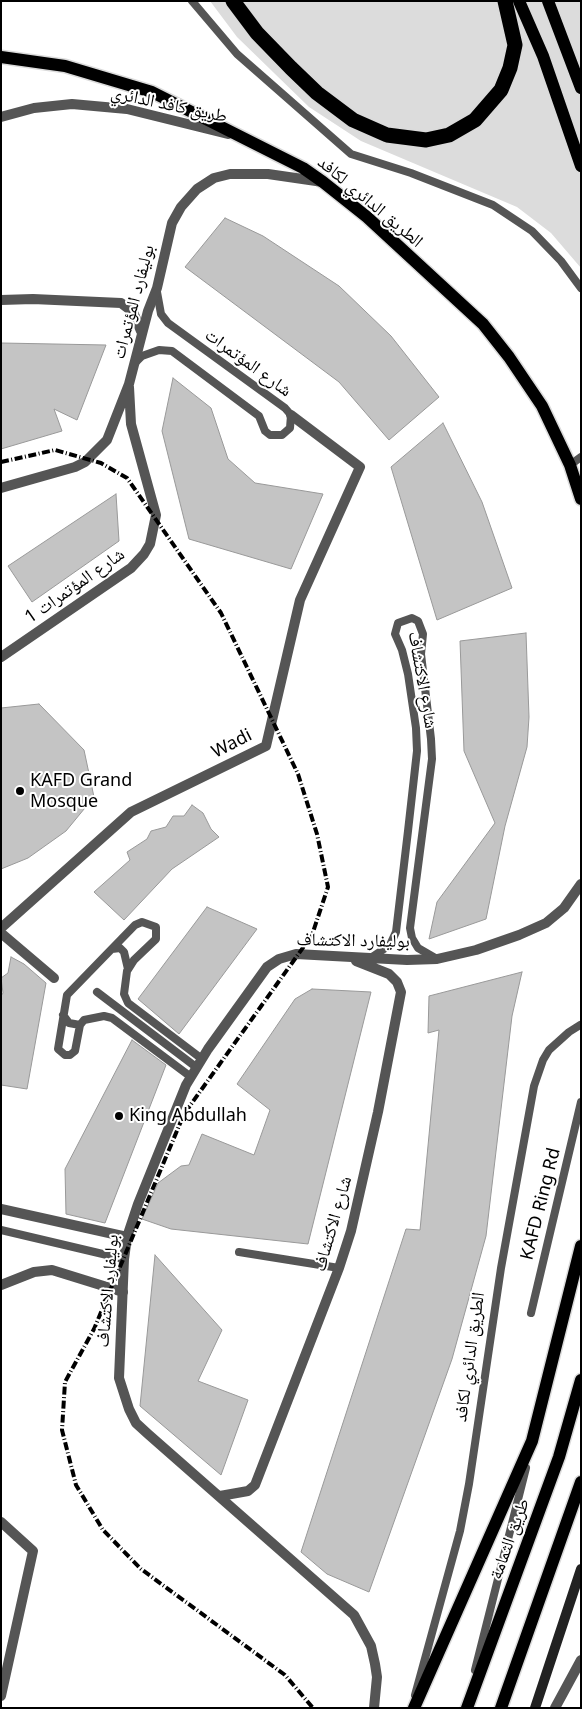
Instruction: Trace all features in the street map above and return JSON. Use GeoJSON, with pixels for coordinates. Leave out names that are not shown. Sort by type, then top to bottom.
{"type":"FeatureCollection","features":[{"type":"Feature","properties":{"kind":"highway"},"geometry":{"type":"LineString","coordinates":[[233,1],[257,33],[291,68],[317,93],[353,120],[387,135],[426,140],[449,135],[475,120],[500,90],[510,68],[515,45],[509,11],[504,1]]}},
{"type":"Feature","properties":{"kind":"main road"},"geometry":{"type":"LineString","coordinates":[[519,1],[543,56],[581,166]]}},
{"type":"Feature","properties":{"kind":"main road"},"geometry":{"type":"LineString","coordinates":[[548,1],[581,88]]}},
{"type":"Feature","properties":{"kind":"main road","name":"الطريق الدائري لكافد"},"geometry":{"type":"LineString","coordinates":[[1,57],[66,66],[152,92],[303,168],[323,182],[367,217],[482,324],[509,357],[542,406],[570,465],[581,499]]}},
{"type":"Feature","properties":{"kind":"main road","name":"الطريق الدائري لكافد"},"geometry":{"type":"LineString","coordinates":[[413,1708],[532,1441],[581,1246]]}},
{"type":"Feature","properties":{"kind":"main road","name":"طريق الثمامة"},"geometry":{"type":"LineString","coordinates":[[466,1708],[559,1457],[581,1380]]}},
{"type":"Feature","properties":{"kind":"main road"},"geometry":{"type":"LineString","coordinates":[[502,1708],[581,1482]]}},
{"type":"Feature","properties":{"kind":"main road"},"geometry":{"type":"LineString","coordinates":[[535,1708],[581,1569]]}},
{"type":"Feature","properties":{"kind":"street","name":"طريق كافد الدائري"},"geometry":{"type":"LineString","coordinates":[[1,117],[34,108],[72,104],[127,109],[241,137]]}},
{"type":"Feature","properties":{"kind":"street","name":"بوليفارد المؤتمرات"},"geometry":{"type":"LineString","coordinates":[[1,488],[85,462],[107,440],[129,384],[140,337],[158,288],[172,223],[181,206],[197,189],[214,178],[230,174],[268,174],[323,182]]}},
{"type":"Feature","properties":{"kind":"street"},"geometry":{"type":"LineString","coordinates":[[1,300],[34,299],[121,303],[133,312],[141,328],[140,337]]}},
{"type":"Feature","properties":{"kind":"street","name":"شارع المؤتمرات 1"},"geometry":{"type":"LineString","coordinates":[[1,657],[131,568],[144,554],[150,544],[156,515],[131,424],[129,384]]}},
{"type":"Feature","properties":{"kind":"street","name":"Wadi"},"geometry":{"type":"LineString","coordinates":[[1,928],[131,812],[266,746],[300,600],[360,467],[291,415]]}},
{"type":"Feature","properties":{"kind":"street","name":"بوليفارد الاكتشاف"},"geometry":{"type":"LineString","coordinates":[[374,1708],[377,1684],[375,1664],[371,1646],[354,1614],[142,1428],[129,1409],[118,1378],[124,1259],[127,1237],[175,1108],[191,1077],[267,968],[279,959],[296,954],[309,953],[345,957],[437,958],[495,944],[546,922],[564,908],[581,884]]}},
{"type":"Feature","properties":{"kind":"street"},"geometry":{"type":"LineString","coordinates":[[1,933],[54,978]]}},
{"type":"Feature","properties":{"kind":"street","name":"شارع الاكتشاف"},"geometry":{"type":"LineString","coordinates":[[220,1496],[248,1491],[255,1485],[339,1268],[351,1231],[378,1112],[401,992],[397,982],[389,974],[345,957]]}},
{"type":"Feature","properties":{"kind":"street"},"geometry":{"type":"LineString","coordinates":[[1,1209],[127,1237]]}},
{"type":"Feature","properties":{"kind":"street"},"geometry":{"type":"LineString","coordinates":[[1,1285],[34,1272],[52,1270],[123,1292]]}},
{"type":"Feature","properties":{"kind":"street"},"geometry":{"type":"LineString","coordinates":[[1,1522],[34,1551],[1,1696]]}},
{"type":"Feature","properties":{"kind":"street"},"geometry":{"type":"LineString","coordinates":[[555,1708],[581,1660]]}},
{"type":"Feature","properties":{"kind":"lane"},"geometry":{"type":"LineString","coordinates":[[192,1],[237,54],[351,154],[410,173],[493,205],[532,231],[561,261],[581,288]]}},
{"type":"Feature","properties":{"kind":"lane","name":"شارع المؤتمرات"},"geometry":{"type":"LineString","coordinates":[[134,364],[142,356],[153,352],[165,349],[172,351],[259,416],[265,431],[270,435],[276,436],[286,433],[292,422],[291,415],[285,408],[168,323],[160,308],[158,288]]}},
{"type":"Feature","properties":{"kind":"lane"},"geometry":{"type":"LineString","coordinates":[[570,465],[581,457]]}},
{"type":"Feature","properties":{"kind":"lane","name":"شارع الاكتشاف"},"geometry":{"type":"LineString","coordinates":[[372,957],[390,945],[396,932],[408,831],[417,751],[416,728],[408,674],[402,650],[395,634],[398,623],[412,618],[418,621],[424,634],[421,654],[432,759],[410,928],[412,938],[418,948],[437,958]]}},
{"type":"Feature","properties":{"kind":"lane"},"geometry":{"type":"LineString","coordinates":[[191,1077],[112,1018],[104,1016],[84,1020],[80,1025],[75,1051],[70,1055],[65,1055],[58,1049],[67,995],[135,925],[142,922],[156,927],[156,939],[134,960],[128,971],[123,986],[128,1003],[199,1063]]}},
{"type":"Feature","properties":{"kind":"lane"},"geometry":{"type":"LineString","coordinates":[[112,949],[120,948],[124,952],[128,971]]}},
{"type":"Feature","properties":{"kind":"lane"},"geometry":{"type":"LineString","coordinates":[[97,992],[199,1063]]}},
{"type":"Feature","properties":{"kind":"lane"},"geometry":{"type":"LineString","coordinates":[[63,1014],[69,1023],[80,1025]]}},
{"type":"Feature","properties":{"kind":"lane","name":"الطريق الدائري لكافد"},"geometry":{"type":"LineString","coordinates":[[413,1708],[460,1530],[470,1484],[501,1268],[534,1086],[542,1060],[564,1036],[580,1025]]}},
{"type":"Feature","properties":{"kind":"lane","name":"KAFD Ring Rd"},"geometry":{"type":"LineString","coordinates":[[531,1313],[581,1102]]}},
{"type":"Feature","properties":{"kind":"lane"},"geometry":{"type":"LineString","coordinates":[[1,1230],[124,1259]]}},
{"type":"Feature","properties":{"kind":"lane"},"geometry":{"type":"LineString","coordinates":[[239,1252],[339,1268]]}},
{"type":"Feature","properties":{"kind":"lane"},"geometry":{"type":"LineString","coordinates":[[466,1708],[532,1441]]}},
{"type":"Feature","properties":{"kind":"shaded area"},"geometry":{"type":"Polygon","coordinates":[[[210,1],[581,1],[581,268],[551,233],[517,207],[361,141],[309,107],[237,37],[210,1]]]}},
{"type":"Feature","properties":{"kind":"building"},"geometry":{"type":"Polygon","coordinates":[[[225,218],[263,236],[339,286],[391,336],[439,397],[389,440],[339,382],[185,267],[225,218]]]}},
{"type":"Feature","properties":{"kind":"building"},"geometry":{"type":"Polygon","coordinates":[[[1,343],[106,345],[77,420],[54,409],[62,431],[1,449],[1,343]]]}},
{"type":"Feature","properties":{"kind":"building"},"geometry":{"type":"Polygon","coordinates":[[[173,378],[211,408],[228,459],[255,483],[323,494],[291,569],[189,539],[162,431],[173,378]]]}},
{"type":"Feature","properties":{"kind":"building"},"geometry":{"type":"Polygon","coordinates":[[[443,423],[482,502],[512,588],[437,620],[391,467],[443,423]]]}},
{"type":"Feature","properties":{"kind":"building"},"geometry":{"type":"Polygon","coordinates":[[[116,494],[119,541],[32,602],[8,566],[116,494]]]}},
{"type":"Feature","properties":{"kind":"building"},"geometry":{"type":"Polygon","coordinates":[[[526,633],[529,717],[527,747],[505,826],[486,919],[429,939],[437,902],[495,823],[464,751],[460,641],[526,633]]]}},
{"type":"Feature","properties":{"kind":"building"},"geometry":{"type":"Polygon","coordinates":[[[39,704],[84,750],[94,797],[66,831],[28,858],[1,869],[1,708],[39,704]]]}},
{"type":"Feature","properties":{"kind":"building"},"geometry":{"type":"Polygon","coordinates":[[[192,805],[203,813],[211,829],[219,837],[172,869],[124,920],[94,892],[130,860],[127,852],[147,839],[151,831],[166,827],[173,816],[184,816],[192,805]]]}},
{"type":"Feature","properties":{"kind":"building"},"geometry":{"type":"Polygon","coordinates":[[[207,907],[257,929],[179,1034],[138,999],[207,907]]]}},
{"type":"Feature","properties":{"kind":"building"},"geometry":{"type":"Polygon","coordinates":[[[11,957],[24,964],[46,983],[27,1089],[1,1085],[1,996],[3,993],[1,978],[8,973],[11,957]]]}},
{"type":"Feature","properties":{"kind":"building"},"geometry":{"type":"Polygon","coordinates":[[[522,972],[512,1016],[486,1236],[452,1359],[369,1592],[327,1574],[301,1552],[406,1229],[420,1230],[439,1030],[428,1033],[429,996],[522,972]]]}},
{"type":"Feature","properties":{"kind":"building"},"geometry":{"type":"Polygon","coordinates":[[[312,989],[371,992],[308,1244],[171,1229],[142,1219],[158,1183],[181,1166],[189,1165],[202,1134],[254,1155],[270,1110],[237,1084],[295,999],[312,989]]]}},
{"type":"Feature","properties":{"kind":"building","name":"King Abdullah"},"geometry":{"type":"Polygon","coordinates":[[[132,1040],[166,1065],[105,1223],[66,1214],[65,1169],[132,1040]]]}},
{"type":"Feature","properties":{"kind":"building"},"geometry":{"type":"Polygon","coordinates":[[[155,1255],[222,1330],[198,1381],[248,1400],[221,1475],[140,1406],[155,1255]]]}},
{"type":"Feature","properties":{"kind":"railway"},"geometry":{"type":"LineString","coordinates":[[1,462],[55,450],[101,463],[127,478],[221,613],[298,774],[317,834],[328,887],[312,935],[184,1114],[94,1329],[65,1382],[62,1430],[76,1485],[103,1530],[141,1569],[285,1675],[313,1708]]}},
{"type":"Feature","properties":{"kind":"place","name":"KAFD Grand Mosque"},"geometry":{"type":"Point","coordinates":[20,791]}},
{"type":"Feature","properties":{"kind":"place","name":"King Abdullah"},"geometry":{"type":"Point","coordinates":[119,1116]}}]}
